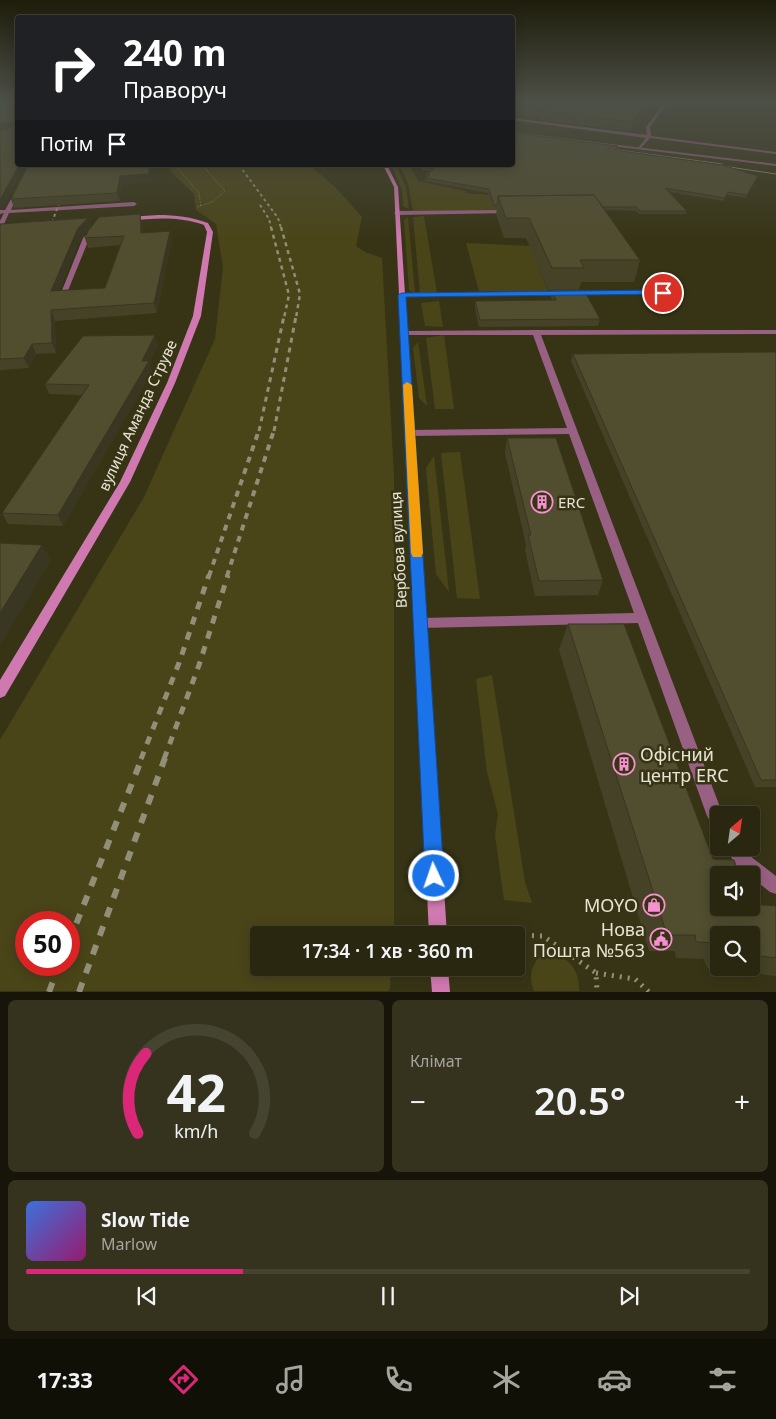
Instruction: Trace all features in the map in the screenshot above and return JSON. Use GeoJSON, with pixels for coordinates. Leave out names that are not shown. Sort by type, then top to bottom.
{"type":"FeatureCollection","features":[{"type":"Feature","properties":{"kind":"main road","name":"Вербова вулиця"},"geometry":{"type":"LineString","coordinates":[[387,167],[396,187],[438,926]]}},
{"type":"Feature","properties":{"kind":"main road","name":"вулиця Аманда Струве"},"geometry":{"type":"LineString","coordinates":[[0,692],[125,482],[171,383],[197,316],[210,232],[206,224],[183,217],[162,216],[116,220]]}},
{"type":"Feature","properties":{"kind":"main road"},"geometry":{"type":"LineString","coordinates":[[0,230],[8,229]]}},
{"type":"Feature","properties":{"kind":"main road"},"geometry":{"type":"LineString","coordinates":[[440,976],[441,992]]}},
{"type":"Feature","properties":{"kind":"street"},"geometry":{"type":"LineString","coordinates":[[634,147],[776,165]]}},
{"type":"Feature","properties":{"kind":"street"},"geometry":{"type":"LineString","coordinates":[[731,147],[776,153]]}},
{"type":"Feature","properties":{"kind":"street"},"geometry":{"type":"LineString","coordinates":[[0,226],[23,180]]}},
{"type":"Feature","properties":{"kind":"street"},"geometry":{"type":"LineString","coordinates":[[0,212],[134,204]]}},
{"type":"Feature","properties":{"kind":"street"},"geometry":{"type":"LineString","coordinates":[[397,213],[520,212]]}},
{"type":"Feature","properties":{"kind":"street"},"geometry":{"type":"LineString","coordinates":[[62,298],[86,238],[97,228]]}},
{"type":"Feature","properties":{"kind":"street"},"geometry":{"type":"LineString","coordinates":[[402,295],[663,293]]}},
{"type":"Feature","properties":{"kind":"street"},"geometry":{"type":"LineString","coordinates":[[536,332],[710,806]]}},
{"type":"Feature","properties":{"kind":"street"},"geometry":{"type":"LineString","coordinates":[[404,333],[776,332]]}},
{"type":"Feature","properties":{"kind":"street"},"geometry":{"type":"LineString","coordinates":[[410,433],[573,432]]}},
{"type":"Feature","properties":{"kind":"street"},"geometry":{"type":"LineString","coordinates":[[421,623],[642,618]]}},
{"type":"Feature","properties":{"kind":"street"},"geometry":{"type":"LineString","coordinates":[[740,856],[744,862],[776,886]]}},
{"type":"Feature","properties":{"kind":"path"},"geometry":{"type":"LineString","coordinates":[[177,167],[199,193],[201,207]]}},
{"type":"Feature","properties":{"kind":"path"},"geometry":{"type":"LineString","coordinates":[[192,208],[201,207],[216,201],[225,191],[204,167]]}},
{"type":"Feature","properties":{"kind":"path"},"geometry":{"type":"LineString","coordinates":[[525,935],[543,936],[596,973],[635,979],[649,992]]}},
{"type":"Feature","properties":{"kind":"path"},"geometry":{"type":"LineString","coordinates":[[596,973],[597,992]]}},
{"type":"Feature","properties":{"kind":"shaded area"},"geometry":{"type":"Polygon","coordinates":[[[168,167],[312,167],[337,189],[362,217],[356,246],[365,252],[382,258],[394,476],[394,926],[250,926],[250,976],[391,976],[390,989],[388,991],[0,991],[0,740],[144,497],[215,339],[223,267],[216,224],[196,210],[194,194],[168,167]]]}},
{"type":"Feature","properties":{"kind":"shaded area"},"geometry":{"type":"Polygon","coordinates":[[[392,167],[397,167],[406,187],[409,209],[403,206],[402,190],[392,167]]]}},
{"type":"Feature","properties":{"kind":"shaded area"},"geometry":{"type":"Polygon","coordinates":[[[400,167],[410,167],[418,181],[466,191],[465,193],[492,195],[499,209],[492,211],[413,211],[408,183],[400,167]]]}},
{"type":"Feature","properties":{"kind":"shaded area"},"geometry":{"type":"Polygon","coordinates":[[[424,216],[437,293],[420,293],[413,217],[424,216]]]}},
{"type":"Feature","properties":{"kind":"shaded area"},"geometry":{"type":"Polygon","coordinates":[[[408,217],[415,293],[409,290],[404,220],[408,217]]]}},
{"type":"Feature","properties":{"kind":"shaded area"},"geometry":{"type":"Polygon","coordinates":[[[466,243],[530,246],[548,291],[479,291],[466,243]]]}},
{"type":"Feature","properties":{"kind":"shaded area"},"geometry":{"type":"Polygon","coordinates":[[[439,301],[443,327],[425,326],[421,303],[439,301]]]}},
{"type":"Feature","properties":{"kind":"shaded area"},"geometry":{"type":"Polygon","coordinates":[[[444,335],[454,409],[435,409],[426,338],[444,335]]]}},
{"type":"Feature","properties":{"kind":"shaded area"},"geometry":{"type":"Polygon","coordinates":[[[418,342],[427,406],[419,398],[413,348],[418,342]]]}},
{"type":"Feature","properties":{"kind":"shaded area"},"geometry":{"type":"Polygon","coordinates":[[[460,452],[480,599],[457,598],[441,453],[460,452]]]}},
{"type":"Feature","properties":{"kind":"shaded area"},"geometry":{"type":"Polygon","coordinates":[[[434,456],[449,592],[436,574],[426,468],[434,456]]]}},
{"type":"Feature","properties":{"kind":"shaded area"},"geometry":{"type":"Polygon","coordinates":[[[492,675],[525,882],[532,903],[504,900],[495,835],[498,814],[487,772],[476,679],[492,675]]]}},
{"type":"Feature","properties":{"kind":"shaded area"},"geometry":{"type":"Polygon","coordinates":[[[545,953],[559,956],[571,964],[577,976],[579,991],[534,991],[531,980],[532,970],[540,957],[545,953]]]}},
{"type":"Feature","properties":{"kind":"building"},"geometry":{"type":"Polygon","coordinates":[[[0,147],[15,147],[15,167],[18,167],[0,200],[0,147]]]}},
{"type":"Feature","properties":{"kind":"building"},"geometry":{"type":"Polygon","coordinates":[[[515,147],[617,147],[615,150],[722,165],[758,176],[747,195],[728,192],[725,198],[665,188],[687,211],[640,211],[637,207],[603,207],[594,195],[498,196],[497,205],[494,205],[489,189],[426,178],[430,175],[426,174],[434,169],[422,167],[515,167],[515,147]]]}},
{"type":"Feature","properties":{"kind":"building"},"geometry":{"type":"Polygon","coordinates":[[[27,167],[149,167],[149,174],[120,176],[117,193],[11,199],[27,167]]]}},
{"type":"Feature","properties":{"kind":"building"},"geometry":{"type":"Polygon","coordinates":[[[594,195],[640,260],[580,260],[584,268],[552,268],[529,218],[506,218],[498,196],[594,195]]]}},
{"type":"Feature","properties":{"kind":"building"},"geometry":{"type":"Polygon","coordinates":[[[140,214],[141,233],[170,231],[154,303],[51,310],[52,343],[32,344],[24,358],[0,359],[0,224],[88,218],[78,228],[51,291],[105,288],[124,236],[85,238],[88,231],[99,217],[140,214]]]}},
{"type":"Feature","properties":{"kind":"building"},"geometry":{"type":"Polygon","coordinates":[[[552,290],[584,290],[600,319],[480,320],[475,301],[556,300],[552,290]]]}},
{"type":"Feature","properties":{"kind":"building"},"geometry":{"type":"Polygon","coordinates":[[[155,335],[142,361],[149,361],[58,515],[2,513],[89,385],[45,384],[83,336],[155,335]]]}},
{"type":"Feature","properties":{"kind":"building"},"geometry":{"type":"Polygon","coordinates":[[[776,352],[776,780],[761,780],[573,354],[776,352]]]}},
{"type":"Feature","properties":{"kind":"building","name":"ERC"},"geometry":{"type":"Polygon","coordinates":[[[507,438],[556,438],[603,580],[539,581],[528,535],[531,535],[507,438]]]}},
{"type":"Feature","properties":{"kind":"building"},"geometry":{"type":"Polygon","coordinates":[[[0,543],[42,545],[0,613],[0,543]]]}},
{"type":"Feature","properties":{"kind":"building"},"geometry":{"type":"Polygon","coordinates":[[[568,624],[624,624],[710,851],[710,856],[713,859],[734,860],[736,866],[710,866],[710,916],[760,916],[760,905],[776,906],[776,958],[760,956],[760,926],[710,926],[710,943],[696,942],[695,935],[667,935],[568,624]]]}},
{"type":"Feature","properties":{"kind":"tram line"},"geometry":{"type":"LineString","coordinates":[[603,148],[722,164]]}},
{"type":"Feature","properties":{"kind":"tram line"},"geometry":{"type":"LineString","coordinates":[[716,165],[776,174]]}},
{"type":"Feature","properties":{"kind":"railway"},"geometry":{"type":"LineString","coordinates":[[50,228],[72,167]]}},
{"type":"Feature","properties":{"kind":"railway"},"geometry":{"type":"LineString","coordinates":[[240,167],[278,218],[281,228]]}},
{"type":"Feature","properties":{"kind":"railway"},"geometry":{"type":"LineString","coordinates":[[260,205],[269,219],[271,228]]}},
{"type":"Feature","properties":{"kind":"railway"},"geometry":{"type":"LineString","coordinates":[[48,232],[50,227]]}},
{"type":"Feature","properties":{"kind":"railway"},"geometry":{"type":"LineString","coordinates":[[271,227],[289,295],[284,318]]}},
{"type":"Feature","properties":{"kind":"railway"},"geometry":{"type":"LineString","coordinates":[[281,227],[300,294],[296,318]]}},
{"type":"Feature","properties":{"kind":"railway"},"geometry":{"type":"LineString","coordinates":[[259,431],[284,316]]}},
{"type":"Feature","properties":{"kind":"railway"},"geometry":{"type":"LineString","coordinates":[[274,431],[296,316]]}},
{"type":"Feature","properties":{"kind":"railway"},"geometry":{"type":"LineString","coordinates":[[209,576],[259,430]]}},
{"type":"Feature","properties":{"kind":"railway"},"geometry":{"type":"LineString","coordinates":[[227,576],[274,430]]}},
{"type":"Feature","properties":{"kind":"railway"},"geometry":{"type":"LineString","coordinates":[[141,759],[179,663],[209,575]]}},
{"type":"Feature","properties":{"kind":"railway"},"geometry":{"type":"LineString","coordinates":[[164,759],[199,665],[228,575]]}},
{"type":"Feature","properties":{"kind":"railway"},"geometry":{"type":"LineString","coordinates":[[80,914],[142,758]]}},
{"type":"Feature","properties":{"kind":"railway"},"geometry":{"type":"LineString","coordinates":[[79,992],[165,758]]}},
{"type":"Feature","properties":{"kind":"railway"},"geometry":{"type":"LineString","coordinates":[[49,992],[55,976]]}},
{"type":"Feature","properties":{"kind":"slow traffic"},"geometry":{"type":"LineString","coordinates":[[407,385],[417,553]]}},
{"type":"Feature","properties":{"kind":"place","name":"ERC"},"geometry":{"type":"Point","coordinates":[542,502]}},
{"type":"Feature","properties":{"kind":"place","name":"Офісний центр ERC"},"geometry":{"type":"Point","coordinates":[624,764]}},
{"type":"Feature","properties":{"kind":"place","name":"MOYO"},"geometry":{"type":"Point","coordinates":[654,905]}},
{"type":"Feature","properties":{"kind":"place","name":"Нова Пошта №563"},"geometry":{"type":"Point","coordinates":[661,939]}},
{"type":"Feature","properties":{"kind":"route"},"geometry":{"type":"LineString","coordinates":[[434,876],[402,295],[663,293]]}}]}
